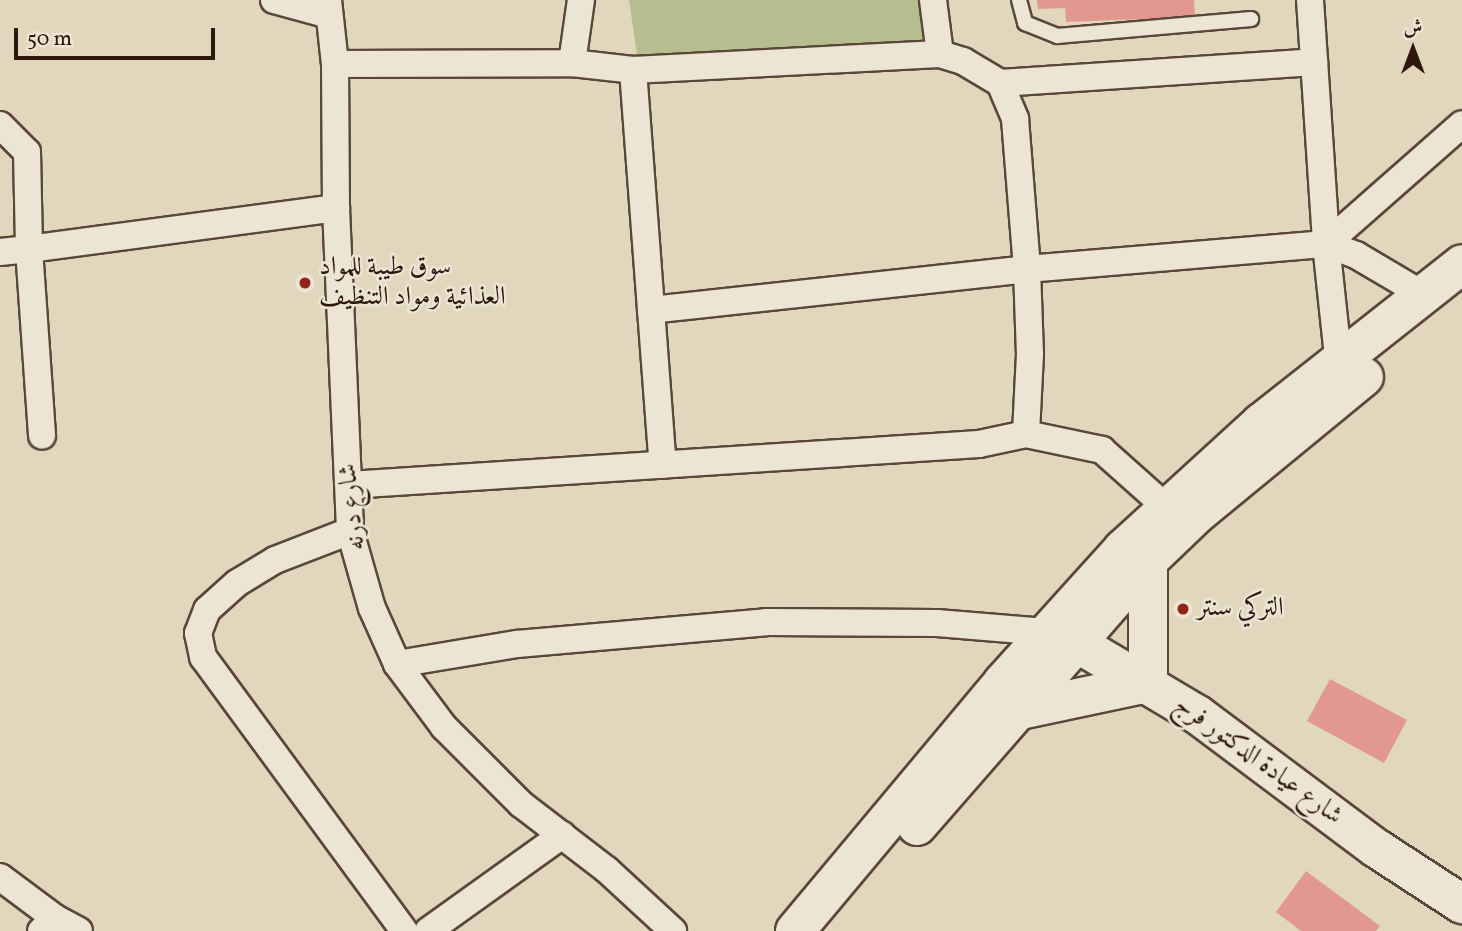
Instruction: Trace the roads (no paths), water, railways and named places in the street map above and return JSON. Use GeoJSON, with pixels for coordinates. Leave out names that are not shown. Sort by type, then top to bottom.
{"type":"FeatureCollection","features":[{"type":"Feature","properties":{"kind":"main road"},"geometry":{"type":"LineString","coordinates":[[826,931],[1016,711],[1060,637],[1148,561],[1342,379],[1424,295],[1462,264]]}},
{"type":"Feature","properties":{"kind":"main road"},"geometry":{"type":"LineString","coordinates":[[795,931],[1060,637],[1166,506],[1261,423],[1342,379],[1462,297]]}},
{"type":"Feature","properties":{"kind":"main road"},"geometry":{"type":"LineString","coordinates":[[1016,711],[1148,683],[1148,561]]}},
{"type":"Feature","properties":{"kind":"main road","name":"شارع عيادة الدكتور فرج"},"geometry":{"type":"LineString","coordinates":[[1060,637],[1148,683],[1198,715],[1376,848],[1462,904]]}},
{"type":"Feature","properties":{"kind":"street"},"geometry":{"type":"LineString","coordinates":[[274,0],[328,7]]}},
{"type":"Feature","properties":{"kind":"street"},"geometry":{"type":"LineString","coordinates":[[572,63],[581,0]]}},
{"type":"Feature","properties":{"kind":"street"},"geometry":{"type":"LineString","coordinates":[[933,0],[940,54]]}},
{"type":"Feature","properties":{"kind":"street"},"geometry":{"type":"LineString","coordinates":[[1310,0],[1326,244],[1342,379]]}},
{"type":"Feature","properties":{"kind":"street","name":"شارع درنه"},"geometry":{"type":"LineString","coordinates":[[328,7],[335,64],[336,208],[350,531],[372,608],[397,664],[444,727],[521,804],[607,870],[673,931]]}},
{"type":"Feature","properties":{"kind":"street"},"geometry":{"type":"LineString","coordinates":[[335,64],[572,63],[633,71],[940,54],[963,61],[1000,83],[1314,62]]}},
{"type":"Feature","properties":{"kind":"street"},"geometry":{"type":"LineString","coordinates":[[633,71],[663,465]]}},
{"type":"Feature","properties":{"kind":"street"},"geometry":{"type":"LineString","coordinates":[[1000,83],[1015,119],[1027,269],[1030,354],[1026,434]]}},
{"type":"Feature","properties":{"kind":"street"},"geometry":{"type":"LineString","coordinates":[[1326,244],[1462,124]]}},
{"type":"Feature","properties":{"kind":"street"},"geometry":{"type":"LineString","coordinates":[[0,125],[27,152],[29,249],[42,436]]}},
{"type":"Feature","properties":{"kind":"street"},"geometry":{"type":"LineString","coordinates":[[0,252],[336,208]]}},
{"type":"Feature","properties":{"kind":"street"},"geometry":{"type":"LineString","coordinates":[[651,310],[1027,269],[1326,244],[1356,255],[1424,295]]}},
{"type":"Feature","properties":{"kind":"street"},"geometry":{"type":"LineString","coordinates":[[349,485],[979,444],[1026,434],[1102,450],[1166,506]]}},
{"type":"Feature","properties":{"kind":"street"},"geometry":{"type":"LineString","coordinates":[[350,531],[275,560],[237,583],[207,610],[198,633],[203,657],[404,931]]}},
{"type":"Feature","properties":{"kind":"street"},"geometry":{"type":"LineString","coordinates":[[397,664],[517,644],[766,622],[937,623],[1060,637]]}},
{"type":"Feature","properties":{"kind":"street"},"geometry":{"type":"LineString","coordinates":[[428,931],[562,835]]}},
{"type":"Feature","properties":{"kind":"street"},"geometry":{"type":"LineString","coordinates":[[0,877],[48,925],[79,931]]}},
{"type":"Feature","properties":{"kind":"lane"},"geometry":{"type":"LineString","coordinates":[[1019,0],[1025,23],[1057,36],[1251,19]]}},
{"type":"Feature","properties":{"kind":"place","name":"سوق طيبة للمواد العذائية ومواد التنظيف"},"geometry":{"type":"Point","coordinates":[305,283]}},
{"type":"Feature","properties":{"kind":"place","name":"التركي سنتر"},"geometry":{"type":"Point","coordinates":[1183,609]}}]}
